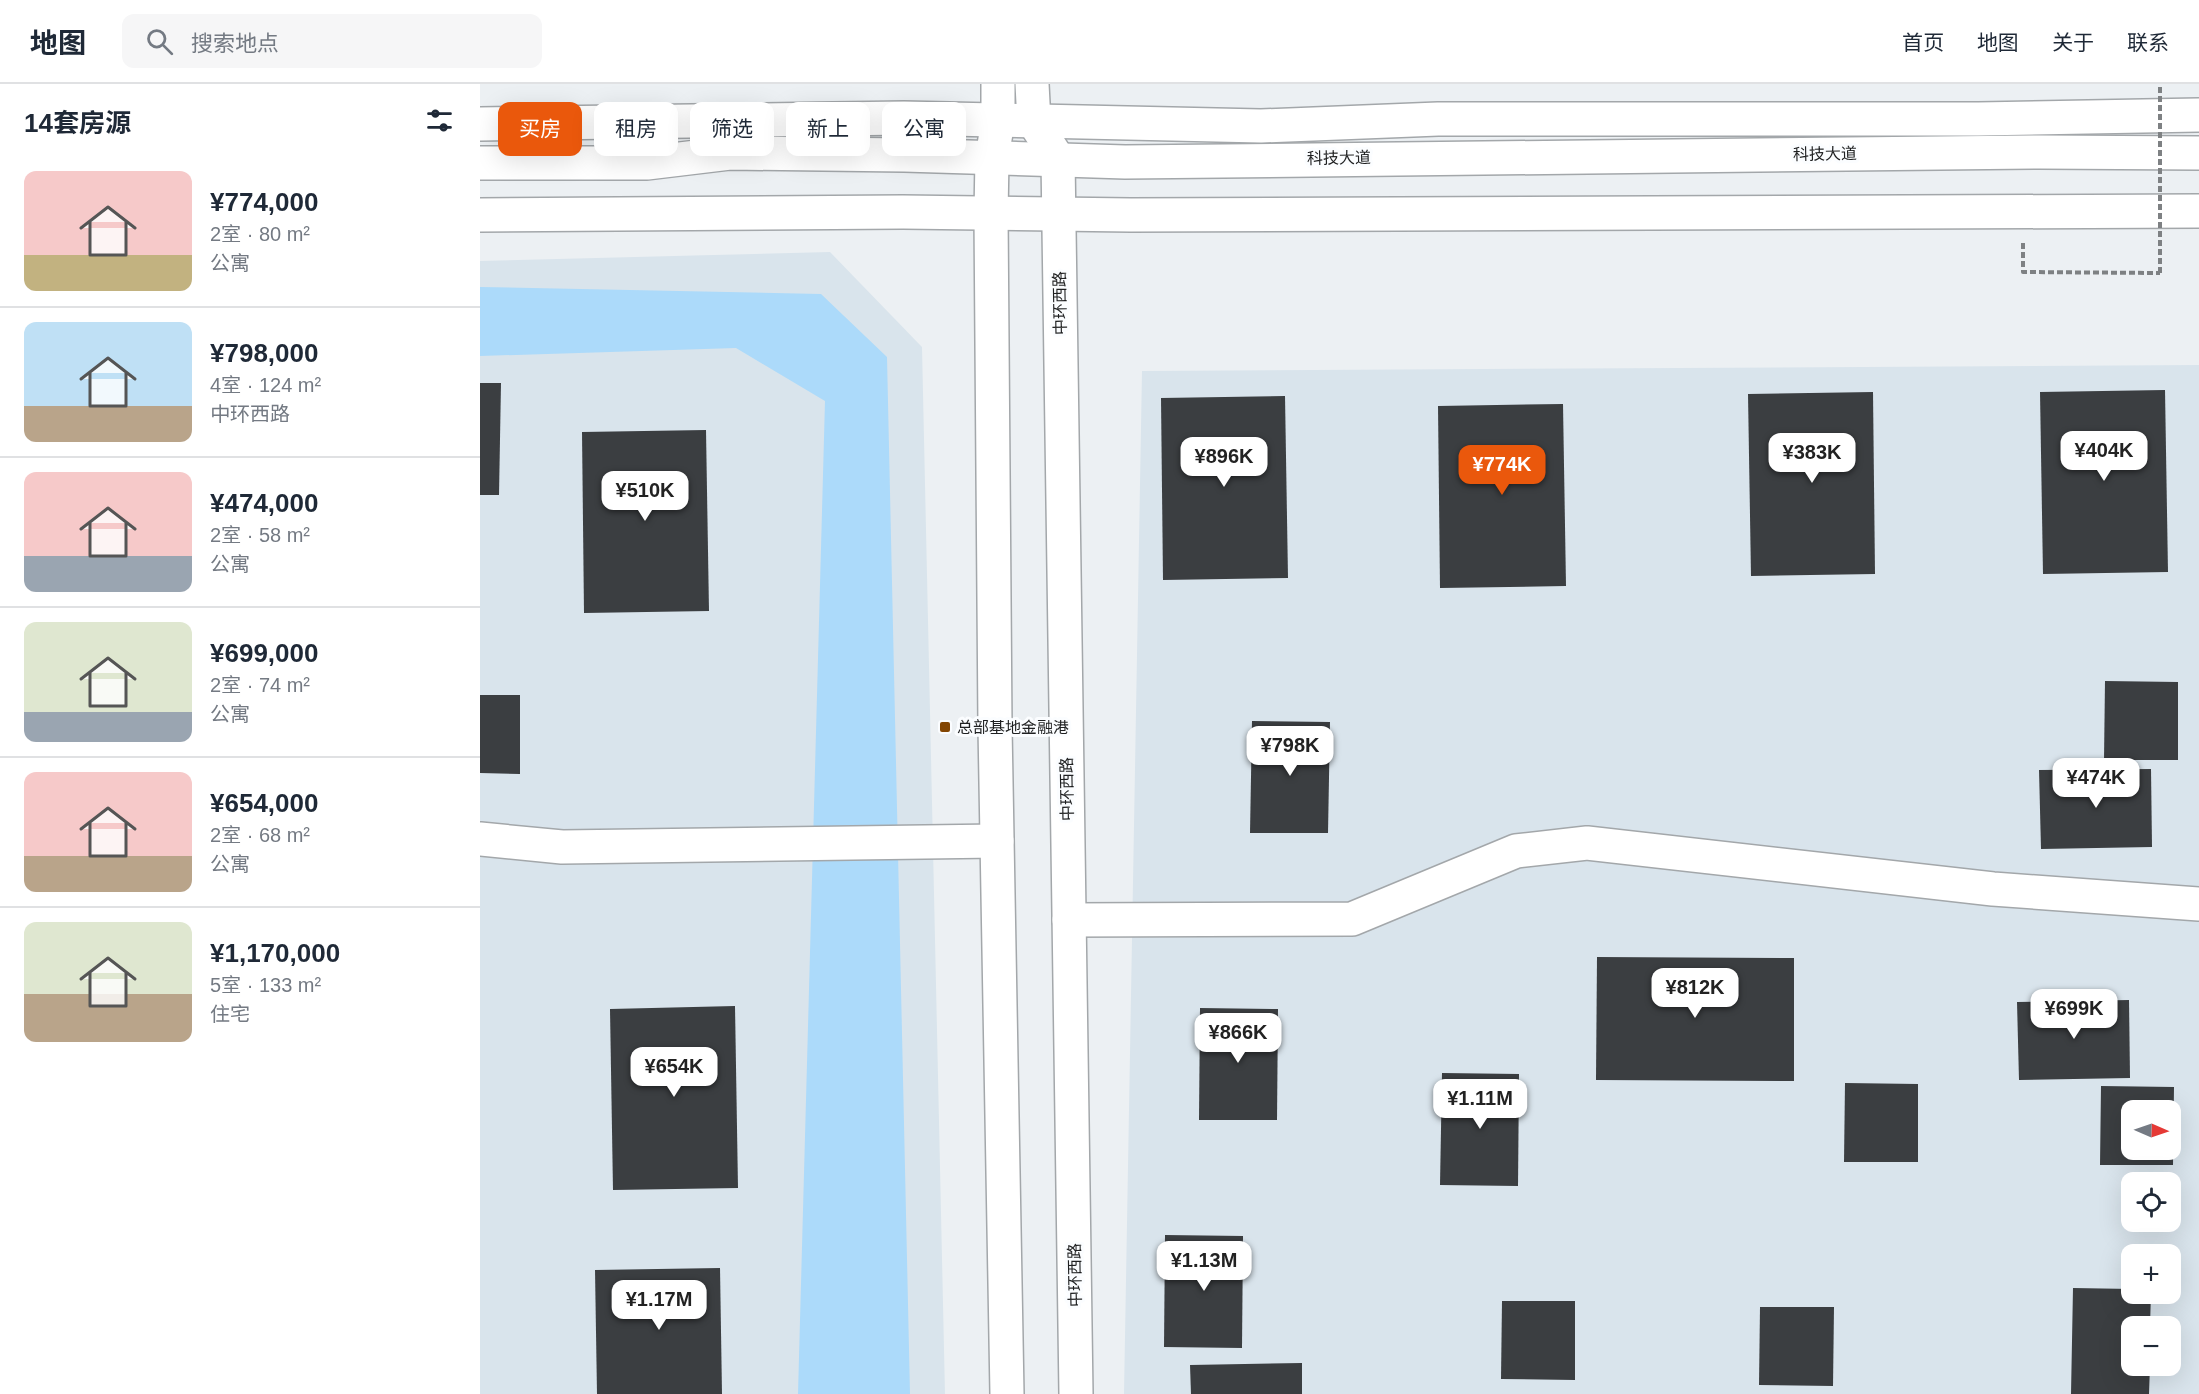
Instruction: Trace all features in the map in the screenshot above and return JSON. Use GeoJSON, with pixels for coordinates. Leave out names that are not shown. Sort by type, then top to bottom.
{"type":"FeatureCollection","features":[{"type":"Feature","properties":{"kind":"street"},"geometry":{"type":"LineString","coordinates":[[998,84],[998,120],[992,158],[991,214],[997,841],[1006,1394]]}},
{"type":"Feature","properties":{"kind":"street"},"geometry":{"type":"LineString","coordinates":[[1032,84],[1034,122],[1058,159]]}},
{"type":"Feature","properties":{"kind":"street","name":"科技大道"},"geometry":{"type":"LineString","coordinates":[[480,123],[904,118],[1261,126],[1438,119],[1978,119],[2199,115]]}},
{"type":"Feature","properties":{"kind":"street","name":"科技大道"},"geometry":{"type":"LineString","coordinates":[[480,163],[646,163],[730,153],[1125,162],[2016,152],[2199,153]]}},
{"type":"Feature","properties":{"kind":"street","name":"中环西路"},"geometry":{"type":"LineString","coordinates":[[1058,159],[1076,1394]]}},
{"type":"Feature","properties":{"kind":"street"},"geometry":{"type":"LineString","coordinates":[[480,214],[2199,211]]}},
{"type":"Feature","properties":{"kind":"street"},"geometry":{"type":"LineString","coordinates":[[480,839],[562,847],[997,841]]}},
{"type":"Feature","properties":{"kind":"street"},"geometry":{"type":"LineString","coordinates":[[1069,920],[1352,919],[1516,851],[1587,843],[1993,889],[2199,904]]}},
{"type":"Feature","properties":{"kind":"path"},"geometry":{"type":"LineString","coordinates":[[2023,272],[2160,273],[2160,84]]}},
{"type":"Feature","properties":{"kind":"shaded area"},"geometry":{"type":"Polygon","coordinates":[[[830,252],[922,347],[945,1394],[480,1394],[480,261],[830,252]]]}},
{"type":"Feature","properties":{"kind":"shaded area"},"geometry":{"type":"Polygon","coordinates":[[[480,287],[821,294],[887,357],[910,1394],[798,1394],[825,401],[736,348],[480,356],[480,287]]]}},
{"type":"Feature","properties":{"kind":"shaded area"},"geometry":{"type":"Polygon","coordinates":[[[2199,365],[2199,1394],[1124,1394],[1142,371],[2199,365]]]}},
{"type":"Feature","properties":{"kind":"building"},"geometry":{"type":"Polygon","coordinates":[[[480,383],[501,383],[499,495],[480,495],[480,383]]]}},
{"type":"Feature","properties":{"kind":"building"},"geometry":{"type":"Polygon","coordinates":[[[2165,390],[2168,572],[2043,574],[2040,392],[2165,390]]]}},
{"type":"Feature","properties":{"kind":"building"},"geometry":{"type":"Polygon","coordinates":[[[1873,392],[1875,574],[1751,576],[1748,394],[1873,392]]]}},
{"type":"Feature","properties":{"kind":"building"},"geometry":{"type":"Polygon","coordinates":[[[1285,396],[1288,578],[1163,580],[1161,398],[1285,396]]]}},
{"type":"Feature","properties":{"kind":"building"},"geometry":{"type":"Polygon","coordinates":[[[1563,404],[1566,586],[1440,588],[1438,406],[1563,404]]]}},
{"type":"Feature","properties":{"kind":"building"},"geometry":{"type":"Polygon","coordinates":[[[706,430],[709,611],[584,613],[582,432],[706,430]]]}},
{"type":"Feature","properties":{"kind":"building"},"geometry":{"type":"Polygon","coordinates":[[[2105,681],[2178,682],[2178,760],[2104,760],[2105,681]]]}},
{"type":"Feature","properties":{"kind":"building"},"geometry":{"type":"Polygon","coordinates":[[[480,695],[520,695],[520,774],[480,773],[480,695]]]}},
{"type":"Feature","properties":{"kind":"building"},"geometry":{"type":"Polygon","coordinates":[[[1252,721],[1330,722],[1328,833],[1250,833],[1252,721]]]}},
{"type":"Feature","properties":{"kind":"building"},"geometry":{"type":"Polygon","coordinates":[[[2151,769],[2152,847],[2041,849],[2039,770],[2151,769]]]}},
{"type":"Feature","properties":{"kind":"building"},"geometry":{"type":"Polygon","coordinates":[[[1597,957],[1794,958],[1794,1081],[1596,1080],[1597,957]]]}},
{"type":"Feature","properties":{"kind":"building"},"geometry":{"type":"Polygon","coordinates":[[[2129,1000],[2130,1078],[2019,1080],[2017,1002],[2129,1000]]]}},
{"type":"Feature","properties":{"kind":"building"},"geometry":{"type":"Polygon","coordinates":[[[735,1006],[738,1188],[613,1190],[610,1009],[735,1006]]]}},
{"type":"Feature","properties":{"kind":"building"},"geometry":{"type":"Polygon","coordinates":[[[1200,1008],[1278,1009],[1277,1120],[1199,1120],[1200,1008]]]}},
{"type":"Feature","properties":{"kind":"building"},"geometry":{"type":"Polygon","coordinates":[[[1442,1073],[1519,1074],[1518,1186],[1440,1185],[1442,1073]]]}},
{"type":"Feature","properties":{"kind":"building"},"geometry":{"type":"Polygon","coordinates":[[[1845,1083],[1918,1084],[1918,1162],[1844,1162],[1845,1083]]]}},
{"type":"Feature","properties":{"kind":"building"},"geometry":{"type":"Polygon","coordinates":[[[2101,1086],[2174,1087],[2174,1100],[2121,1100],[2121,1160],[2173,1160],[2173,1165],[2100,1165],[2101,1086]]]}},
{"type":"Feature","properties":{"kind":"building"},"geometry":{"type":"Polygon","coordinates":[[[1165,1235],[1243,1236],[1242,1348],[1164,1347],[1165,1235]]]}},
{"type":"Feature","properties":{"kind":"building"},"geometry":{"type":"Polygon","coordinates":[[[720,1268],[722,1394],[597,1394],[595,1270],[720,1268]]]}},
{"type":"Feature","properties":{"kind":"building"},"geometry":{"type":"Polygon","coordinates":[[[2073,1288],[2121,1289],[2121,1304],[2151,1304],[2150,1316],[2121,1316],[2121,1376],[2150,1376],[2149,1394],[2071,1394],[2073,1288]]]}},
{"type":"Feature","properties":{"kind":"building"},"geometry":{"type":"Polygon","coordinates":[[[1502,1301],[1575,1301],[1575,1380],[1501,1379],[1502,1301]]]}},
{"type":"Feature","properties":{"kind":"building"},"geometry":{"type":"Polygon","coordinates":[[[1760,1307],[1834,1307],[1833,1386],[1759,1385],[1760,1307]]]}},
{"type":"Feature","properties":{"kind":"building"},"geometry":{"type":"Polygon","coordinates":[[[1302,1363],[1302,1394],[1191,1394],[1190,1365],[1302,1363]]]}},
{"type":"Feature","properties":{"kind":"place","name":"总部基地金融港"},"geometry":{"type":"Point","coordinates":[945,727]}}]}
